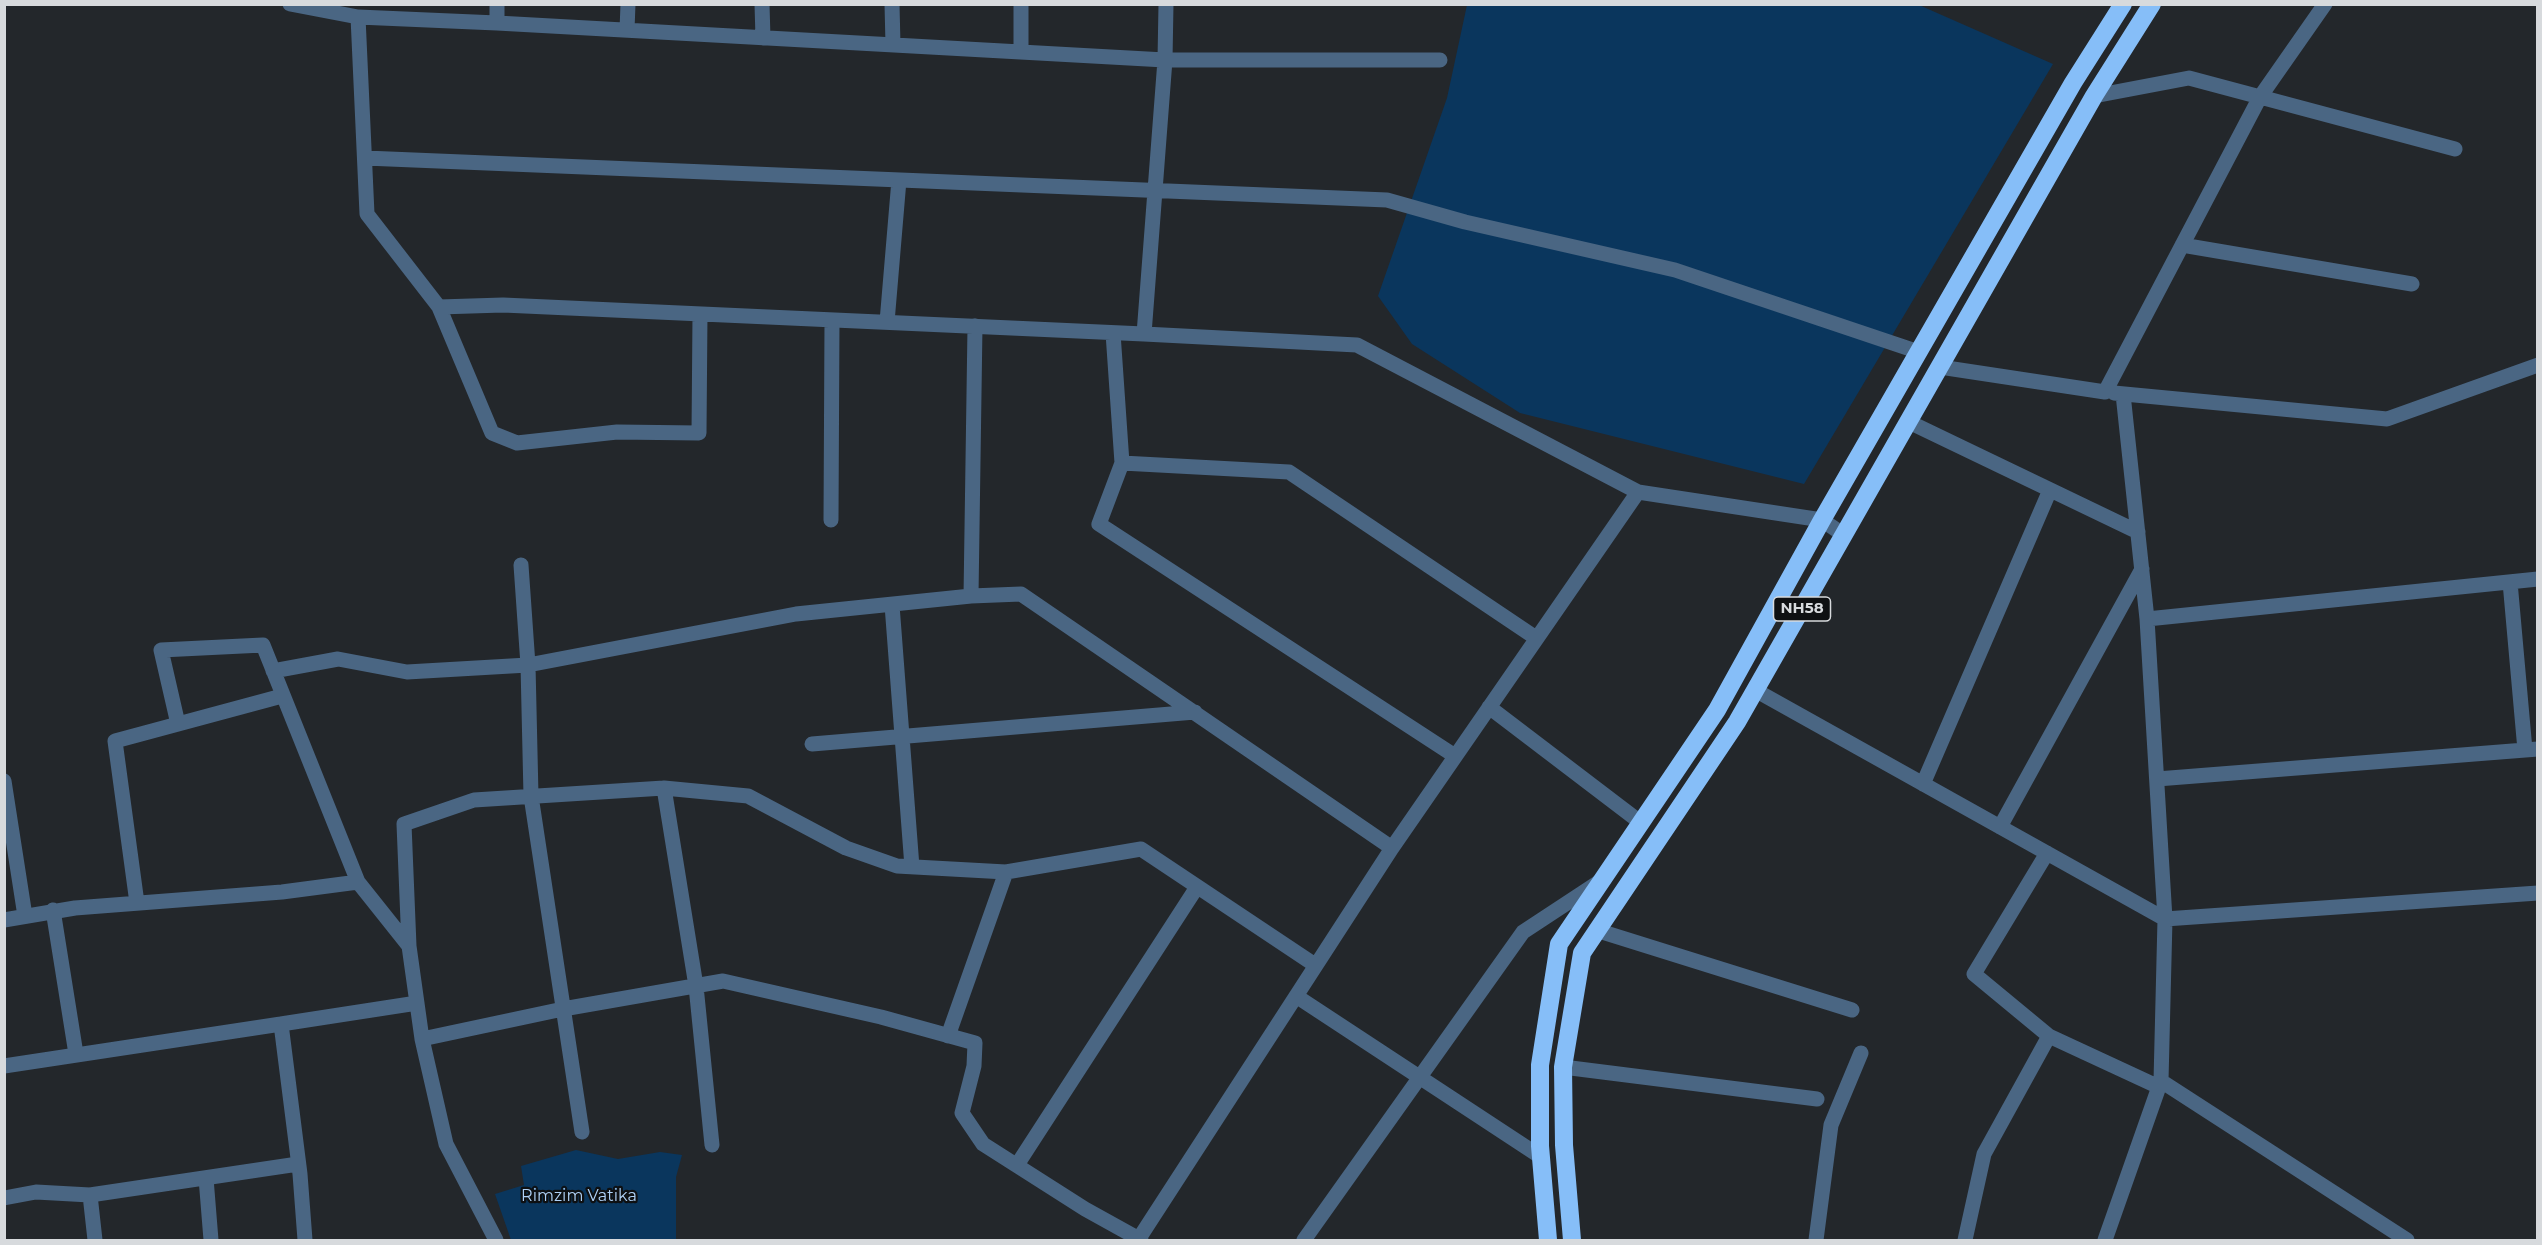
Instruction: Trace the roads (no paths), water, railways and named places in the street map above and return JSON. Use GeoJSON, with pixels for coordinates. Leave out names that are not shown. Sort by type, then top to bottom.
{"type":"FeatureCollection","features":[{"type":"Feature","properties":{"kind":"highway","name":"NH58"},"geometry":{"type":"LineString","coordinates":[[1548,1240],[1541,1157],[1540,1065],[1559,944],[1717,710],[1822,520],[2073,83],[2123,4]]}},
{"type":"Feature","properties":{"kind":"highway","name":"NH58"},"geometry":{"type":"LineString","coordinates":[[1572,1240],[1564,1145],[1563,1067],[1582,953],[1737,722],[2094,96],[2152,4]]}},
{"type":"Feature","properties":{"kind":"street"},"geometry":{"type":"LineString","coordinates":[[290,4],[358,16],[1165,60],[1440,60]]}},
{"type":"Feature","properties":{"kind":"street"},"geometry":{"type":"LineString","coordinates":[[496,4],[497,23]]}},
{"type":"Feature","properties":{"kind":"street"},"geometry":{"type":"LineString","coordinates":[[627,4],[627,30]]}},
{"type":"Feature","properties":{"kind":"street"},"geometry":{"type":"LineString","coordinates":[[762,4],[763,38]]}},
{"type":"Feature","properties":{"kind":"street"},"geometry":{"type":"LineString","coordinates":[[892,4],[893,45]]}},
{"type":"Feature","properties":{"kind":"street"},"geometry":{"type":"LineString","coordinates":[[1021,4],[1021,52]]}},
{"type":"Feature","properties":{"kind":"street"},"geometry":{"type":"LineString","coordinates":[[1144,334],[1165,60],[1166,4]]}},
{"type":"Feature","properties":{"kind":"street"},"geometry":{"type":"LineString","coordinates":[[2105,392],[2260,97],[2325,4]]}},
{"type":"Feature","properties":{"kind":"street"},"geometry":{"type":"LineString","coordinates":[[358,16],[367,213],[439,307],[492,433],[518,443],[616,432],[699,433],[702,314]]}},
{"type":"Feature","properties":{"kind":"street"},"geometry":{"type":"LineString","coordinates":[[2094,96],[2189,78],[2455,149]]}},
{"type":"Feature","properties":{"kind":"street"},"geometry":{"type":"LineString","coordinates":[[365,158],[1387,200],[1465,222],[1675,270],[1919,352]]}},
{"type":"Feature","properties":{"kind":"street"},"geometry":{"type":"LineString","coordinates":[[887,322],[899,180]]}},
{"type":"Feature","properties":{"kind":"street"},"geometry":{"type":"LineString","coordinates":[[2182,245],[2412,284]]}},
{"type":"Feature","properties":{"kind":"street"},"geometry":{"type":"LineString","coordinates":[[439,307],[503,305],[1357,345],[1638,492],[1822,520],[1844,535]]}},
{"type":"Feature","properties":{"kind":"street"},"geometry":{"type":"LineString","coordinates":[[702,314],[705,438]]}},
{"type":"Feature","properties":{"kind":"street"},"geometry":{"type":"LineString","coordinates":[[831,520],[832,320]]}},
{"type":"Feature","properties":{"kind":"street"},"geometry":{"type":"LineString","coordinates":[[971,596],[975,326]]}},
{"type":"Feature","properties":{"kind":"street"},"geometry":{"type":"LineString","coordinates":[[1113,333],[1122,463],[1099,524],[1455,756]]}},
{"type":"Feature","properties":{"kind":"street"},"geometry":{"type":"LineString","coordinates":[[1940,367],[2105,392],[2387,419],[2538,364]]}},
{"type":"Feature","properties":{"kind":"street"},"geometry":{"type":"LineString","coordinates":[[2105,1240],[2160,1084],[2165,919],[2147,619],[2123,394]]}},
{"type":"Feature","properties":{"kind":"street"},"geometry":{"type":"LineString","coordinates":[[1909,422],[2138,532]]}},
{"type":"Feature","properties":{"kind":"street"},"geometry":{"type":"LineString","coordinates":[[1122,463],[1290,472],[1536,638]]}},
{"type":"Feature","properties":{"kind":"street"},"geometry":{"type":"LineString","coordinates":[[1923,784],[2050,490]]}},
{"type":"Feature","properties":{"kind":"street"},"geometry":{"type":"LineString","coordinates":[[422,1039],[723,981],[881,1017],[975,1043],[974,1066],[962,1113],[983,1144],[1139,1240],[1392,848],[1638,492]]}},
{"type":"Feature","properties":{"kind":"street"},"geometry":{"type":"LineString","coordinates":[[521,565],[528,665],[531,796],[582,1132]]}},
{"type":"Feature","properties":{"kind":"street"},"geometry":{"type":"LineString","coordinates":[[2000,827],[2142,569]]}},
{"type":"Feature","properties":{"kind":"street"},"geometry":{"type":"LineString","coordinates":[[2147,619],[2538,579]]}},
{"type":"Feature","properties":{"kind":"street"},"geometry":{"type":"LineString","coordinates":[[2157,779],[2531,750],[2510,582]]}},
{"type":"Feature","properties":{"kind":"street"},"geometry":{"type":"LineString","coordinates":[[273,671],[338,659],[407,672],[528,665],[796,614],[971,596],[1021,594],[1392,848]]}},
{"type":"Feature","properties":{"kind":"street"},"geometry":{"type":"LineString","coordinates":[[892,605],[912,867]]}},
{"type":"Feature","properties":{"kind":"street"},"geometry":{"type":"LineString","coordinates":[[178,724],[161,650],[263,645],[358,882],[409,946]]}},
{"type":"Feature","properties":{"kind":"street"},"geometry":{"type":"LineString","coordinates":[[1755,690],[2165,919],[2538,893]]}},
{"type":"Feature","properties":{"kind":"street"},"geometry":{"type":"LineString","coordinates":[[137,903],[115,741],[282,696]]}},
{"type":"Feature","properties":{"kind":"street"},"geometry":{"type":"LineString","coordinates":[[1489,707],[1640,822]]}},
{"type":"Feature","properties":{"kind":"street"},"geometry":{"type":"LineString","coordinates":[[812,744],[1195,712]]}},
{"type":"Feature","properties":{"kind":"street"},"geometry":{"type":"LineString","coordinates":[[4,781],[25,916]]}},
{"type":"Feature","properties":{"kind":"street"},"geometry":{"type":"LineString","coordinates":[[664,788],[696,986],[712,1145]]}},
{"type":"Feature","properties":{"kind":"street"},"geometry":{"type":"LineString","coordinates":[[496,1240],[446,1144],[422,1039],[409,946],[404,824],[474,800],[664,788],[748,796],[846,848],[897,866],[1006,872],[1141,849],[1315,965]]}},
{"type":"Feature","properties":{"kind":"street"},"geometry":{"type":"LineString","coordinates":[[2047,853],[1974,974],[2049,1036],[2160,1084],[2407,1240]]}},
{"type":"Feature","properties":{"kind":"street"},"geometry":{"type":"LineString","coordinates":[[948,1036],[1006,872]]}},
{"type":"Feature","properties":{"kind":"street"},"geometry":{"type":"LineString","coordinates":[[4,920],[53,910],[282,892],[358,882]]}},
{"type":"Feature","properties":{"kind":"street"},"geometry":{"type":"LineString","coordinates":[[1304,1240],[1523,932],[1599,882]]}},
{"type":"Feature","properties":{"kind":"street"},"geometry":{"type":"LineString","coordinates":[[1017,1165],[1197,887]]}},
{"type":"Feature","properties":{"kind":"street"},"geometry":{"type":"LineString","coordinates":[[53,910],[76,1054]]}},
{"type":"Feature","properties":{"kind":"street"},"geometry":{"type":"LineString","coordinates":[[1596,930],[1852,1010]]}},
{"type":"Feature","properties":{"kind":"street"},"geometry":{"type":"LineString","coordinates":[[1296,996],[1541,1157]]}},
{"type":"Feature","properties":{"kind":"street"},"geometry":{"type":"LineString","coordinates":[[4,1066],[417,1003]]}},
{"type":"Feature","properties":{"kind":"street"},"geometry":{"type":"LineString","coordinates":[[281,1024],[305,1240]]}},
{"type":"Feature","properties":{"kind":"street"},"geometry":{"type":"LineString","coordinates":[[1965,1240],[1984,1154],[2049,1036]]}},
{"type":"Feature","properties":{"kind":"street"},"geometry":{"type":"LineString","coordinates":[[1816,1240],[1831,1125],[1861,1053]]}},
{"type":"Feature","properties":{"kind":"street"},"geometry":{"type":"LineString","coordinates":[[1563,1067],[1817,1099]]}},
{"type":"Feature","properties":{"kind":"street"},"geometry":{"type":"LineString","coordinates":[[4,1198],[36,1192],[90,1195],[298,1164]]}},
{"type":"Feature","properties":{"kind":"street"},"geometry":{"type":"LineString","coordinates":[[206,1178],[211,1240]]}},
{"type":"Feature","properties":{"kind":"street"},"geometry":{"type":"LineString","coordinates":[[90,1195],[94,1240]]}},
{"type":"Feature","properties":{"kind":"park label","name":"Rimzim Vatika"},"geometry":{"type":"Point","coordinates":[579,1196]}}]}
